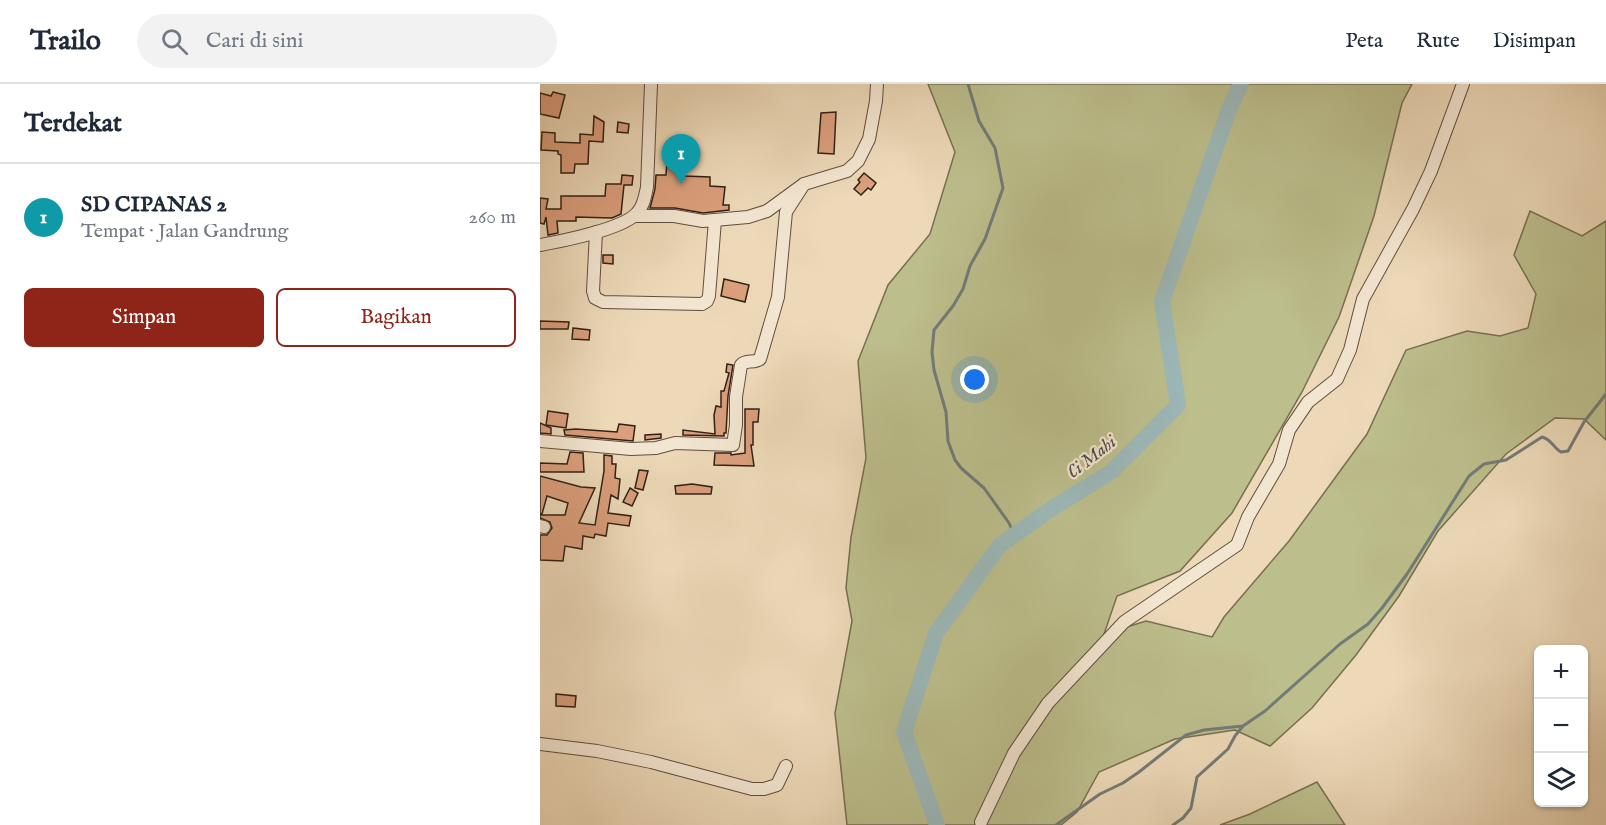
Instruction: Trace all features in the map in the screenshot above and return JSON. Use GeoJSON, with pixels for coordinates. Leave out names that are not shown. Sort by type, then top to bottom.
{"type":"FeatureCollection","features":[{"type":"Feature","properties":{"kind":"street"},"geometry":{"type":"LineString","coordinates":[[635,216],[642,207],[647,187],[651,84]]}},
{"type":"Feature","properties":{"kind":"street"},"geometry":{"type":"LineString","coordinates":[[540,245],[596,232],[635,216],[674,216],[703,221],[762,213],[804,184],[841,174],[855,164],[869,139],[877,84]]}},
{"type":"Feature","properties":{"kind":"street"},"geometry":{"type":"LineString","coordinates":[[981,822],[1014,753],[1048,702],[1124,622],[1237,545],[1248,518],[1279,464],[1289,430],[1308,402],[1337,379],[1350,350],[1363,299],[1413,209],[1431,171],[1463,84]]}},
{"type":"Feature","properties":{"kind":"street"},"geometry":{"type":"LineString","coordinates":[[540,441],[631,449],[656,448],[675,443],[733,446],[736,397],[741,365],[757,362],[760,359],[778,297],[786,212],[804,184]]}},
{"type":"Feature","properties":{"kind":"street"},"geometry":{"type":"LineString","coordinates":[[596,232],[593,291],[597,299],[603,302],[702,304],[707,302],[709,296],[715,220]]}},
{"type":"Feature","properties":{"kind":"street"},"geometry":{"type":"LineString","coordinates":[[540,744],[597,751],[651,762],[752,789],[764,789],[777,785],[786,766]]}},
{"type":"Feature","properties":{"kind":"green space"},"geometry":{"type":"Polygon","coordinates":[[[928,84],[1412,84],[1402,103],[1374,216],[1339,317],[1302,392],[1232,513],[1180,571],[1117,596],[1104,634],[1146,621],[1212,637],[1224,617],[1289,541],[1367,434],[1406,350],[1467,331],[1500,336],[1528,328],[1536,294],[1514,255],[1530,211],[1582,236],[1606,221],[1606,440],[1584,419],[1555,418],[1506,454],[1438,531],[1399,596],[1356,655],[1312,708],[1270,746],[1235,730],[1175,739],[1099,772],[1077,812],[1061,825],[847,825],[835,713],[852,621],[846,588],[851,537],[866,458],[858,361],[888,285],[930,234],[955,152],[928,84]]]}},
{"type":"Feature","properties":{"kind":"green space"},"geometry":{"type":"Polygon","coordinates":[[[1317,782],[1345,825],[1220,825],[1250,814],[1317,782]]]}},
{"type":"Feature","properties":{"kind":"building"},"geometry":{"type":"Polygon","coordinates":[[[553,92],[565,95],[559,118],[540,114],[540,93],[551,96],[553,92]]]}},
{"type":"Feature","properties":{"kind":"building"},"geometry":{"type":"Polygon","coordinates":[[[836,112],[834,154],[818,153],[821,113],[836,112]]]}},
{"type":"Feature","properties":{"kind":"building"},"geometry":{"type":"Polygon","coordinates":[[[594,116],[604,122],[603,142],[589,141],[588,164],[575,164],[574,173],[561,173],[561,155],[558,151],[541,150],[542,132],[555,133],[555,142],[580,143],[580,134],[593,135],[594,116]]]}},
{"type":"Feature","properties":{"kind":"building"},"geometry":{"type":"Polygon","coordinates":[[[618,122],[629,124],[628,133],[617,132],[618,122]]]}},
{"type":"Feature","properties":{"kind":"building"},"geometry":{"type":"Polygon","coordinates":[[[667,161],[686,162],[685,176],[710,177],[710,186],[725,187],[723,205],[729,205],[729,210],[703,213],[675,208],[650,208],[656,175],[666,175],[667,161]]]}},
{"type":"Feature","properties":{"kind":"building"},"geometry":{"type":"Polygon","coordinates":[[[864,173],[876,183],[871,190],[868,188],[861,195],[854,189],[864,173]]]}},
{"type":"Feature","properties":{"kind":"building"},"geometry":{"type":"Polygon","coordinates":[[[622,175],[633,176],[632,185],[624,185],[621,214],[612,218],[576,217],[576,221],[557,221],[558,233],[548,235],[546,217],[544,224],[540,223],[540,198],[548,199],[546,209],[561,209],[561,196],[605,196],[606,184],[621,184],[622,175]]]}},
{"type":"Feature","properties":{"kind":"building"},"geometry":{"type":"Polygon","coordinates":[[[603,255],[613,255],[613,264],[603,263],[603,255]]]}},
{"type":"Feature","properties":{"kind":"building"},"geometry":{"type":"Polygon","coordinates":[[[724,279],[749,285],[745,302],[721,296],[724,279]]]}},
{"type":"Feature","properties":{"kind":"building"},"geometry":{"type":"Polygon","coordinates":[[[540,321],[569,322],[568,329],[540,329],[540,321]]]}},
{"type":"Feature","properties":{"kind":"building"},"geometry":{"type":"Polygon","coordinates":[[[573,328],[590,330],[589,340],[572,339],[573,328]]]}},
{"type":"Feature","properties":{"kind":"building"},"geometry":{"type":"Polygon","coordinates":[[[727,364],[733,365],[726,433],[724,436],[683,435],[683,430],[715,434],[714,415],[716,406],[721,407],[721,391],[724,391],[729,373],[726,372],[727,364]]]}},
{"type":"Feature","properties":{"kind":"building"},"geometry":{"type":"Polygon","coordinates":[[[745,409],[759,409],[758,422],[753,422],[753,445],[751,445],[754,466],[714,465],[715,453],[731,453],[731,455],[745,453],[745,409]]]}},
{"type":"Feature","properties":{"kind":"building"},"geometry":{"type":"Polygon","coordinates":[[[548,411],[568,414],[566,428],[546,425],[548,411]]]}},
{"type":"Feature","properties":{"kind":"building"},"geometry":{"type":"Polygon","coordinates":[[[540,423],[551,428],[551,434],[540,433],[540,423]]]}},
{"type":"Feature","properties":{"kind":"building"},"geometry":{"type":"Polygon","coordinates":[[[619,424],[635,426],[633,441],[565,435],[564,430],[617,432],[619,424]]]}},
{"type":"Feature","properties":{"kind":"building"},"geometry":{"type":"Polygon","coordinates":[[[661,434],[661,438],[645,440],[645,435],[661,434]]]}},
{"type":"Feature","properties":{"kind":"building"},"geometry":{"type":"Polygon","coordinates":[[[570,452],[583,453],[584,472],[540,472],[540,463],[567,464],[570,452]]]}},
{"type":"Feature","properties":{"kind":"building"},"geometry":{"type":"Polygon","coordinates":[[[604,455],[612,456],[612,464],[616,464],[615,478],[620,479],[618,499],[611,495],[608,513],[631,516],[629,526],[608,523],[606,536],[595,534],[594,538],[583,536],[582,549],[565,546],[563,561],[540,560],[540,535],[547,535],[552,528],[550,522],[540,518],[540,515],[565,515],[568,503],[547,496],[542,514],[540,514],[540,476],[581,487],[595,488],[579,523],[595,525],[604,471],[604,455]]]}},
{"type":"Feature","properties":{"kind":"building"},"geometry":{"type":"Polygon","coordinates":[[[639,470],[648,471],[643,490],[635,488],[639,470]]]}},
{"type":"Feature","properties":{"kind":"building"},"geometry":{"type":"Polygon","coordinates":[[[692,484],[712,487],[711,494],[676,494],[675,486],[692,484]]]}},
{"type":"Feature","properties":{"kind":"building"},"geometry":{"type":"Polygon","coordinates":[[[630,488],[638,493],[632,506],[623,502],[630,488]]]}},
{"type":"Feature","properties":{"kind":"building"},"geometry":{"type":"Polygon","coordinates":[[[556,694],[576,696],[575,707],[556,706],[556,694]]]}},
{"type":"Feature","properties":{"kind":"waterway"},"geometry":{"type":"LineString","coordinates":[[968,84],[979,121],[995,148],[1003,188],[985,239],[970,266],[963,289],[934,330],[932,352],[934,370],[946,412],[948,441],[955,460],[984,488],[1009,523],[1014,534]]}},
{"type":"Feature","properties":{"kind":"waterway","name":"Ci Mahi"},"geometry":{"type":"LineString","coordinates":[[937,825],[904,732],[936,633],[1000,545],[1054,507],[1111,472],[1178,405],[1162,301],[1230,107],[1241,84]]}},
{"type":"Feature","properties":{"kind":"waterway"},"geometry":{"type":"LineString","coordinates":[[1056,825],[1100,794],[1139,772],[1186,735],[1204,730],[1243,726],[1265,711],[1340,644],[1368,624],[1382,608],[1407,574],[1469,476],[1484,464],[1506,460],[1542,437],[1561,452],[1568,451],[1584,422],[1606,394]]}},
{"type":"Feature","properties":{"kind":"waterway"},"geometry":{"type":"LineString","coordinates":[[1173,825],[1191,808],[1197,777],[1228,749],[1243,726]]}},
{"type":"Feature","properties":{"kind":"place","name":"SD CIPANAS 2"},"geometry":{"type":"Point","coordinates":[681,184]}}]}
